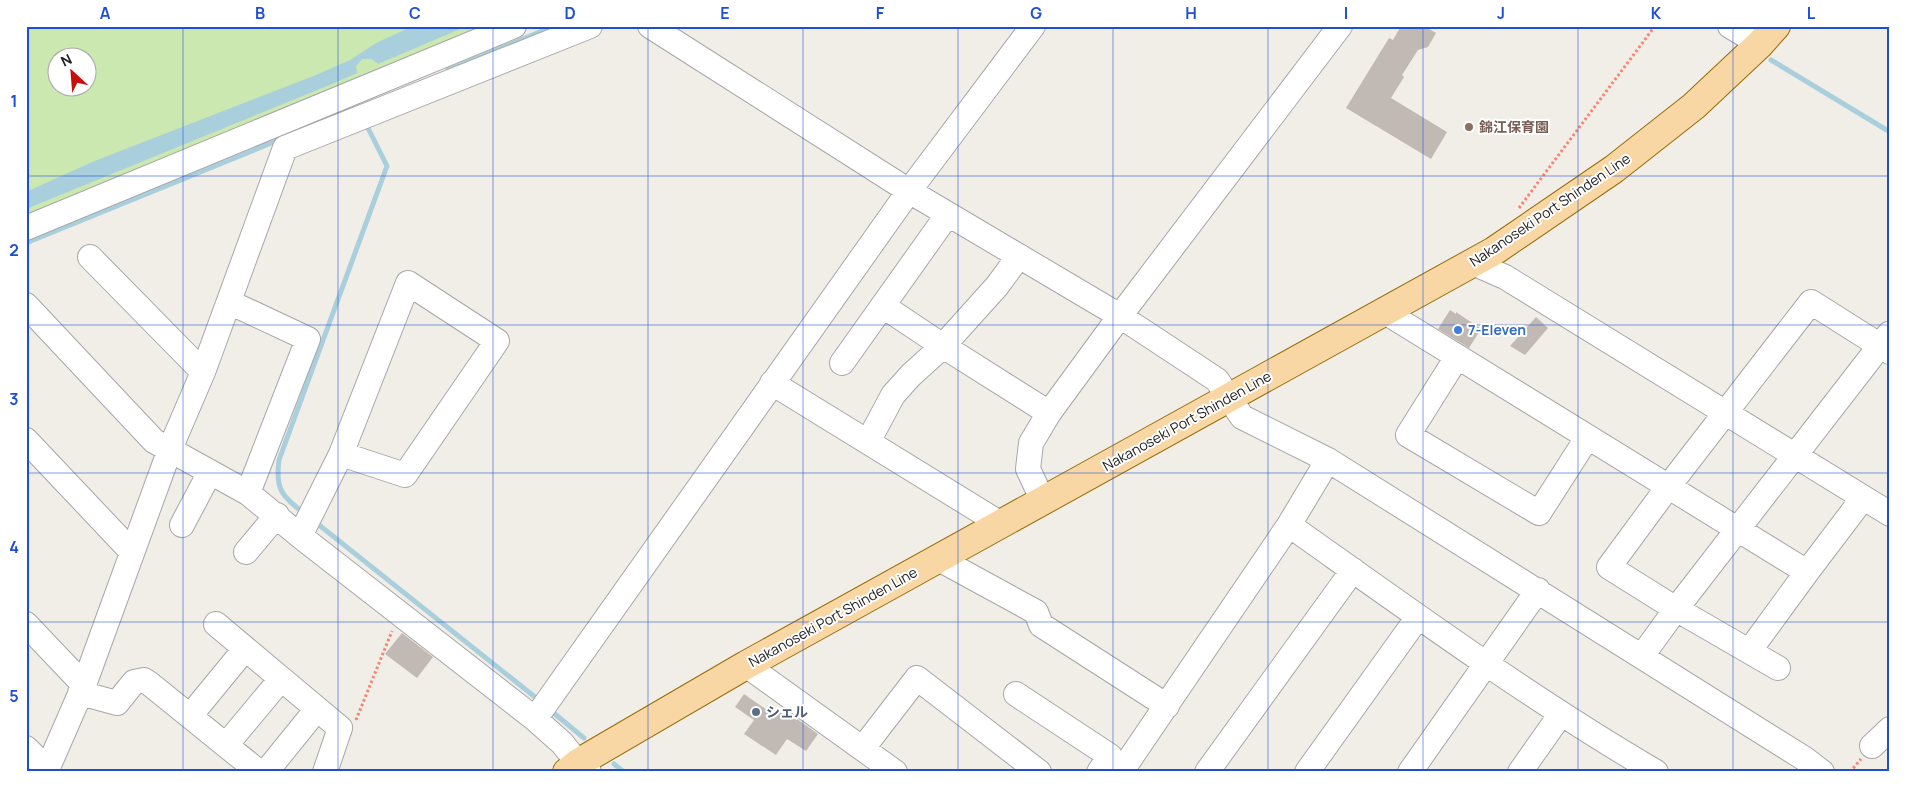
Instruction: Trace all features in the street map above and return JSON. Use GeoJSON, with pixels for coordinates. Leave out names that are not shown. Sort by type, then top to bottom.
{"type":"FeatureCollection","features":[{"type":"Feature","properties":{"kind":"main road","name":"Nakanoseki Port Shinden Line"},"geometry":{"type":"LineString","coordinates":[[578,769],[746,665],[1494,251],[1614,170],[1694,106],[1768,35]]}},
{"type":"Feature","properties":{"kind":"street"},"geometry":{"type":"LineString","coordinates":[[26,228],[514,26]]}},
{"type":"Feature","properties":{"kind":"street"},"geometry":{"type":"LineString","coordinates":[[26,748],[46,770],[82,689],[170,449],[203,372],[285,148],[590,26]]}},
{"type":"Feature","properties":{"kind":"street"},"geometry":{"type":"LineString","coordinates":[[650,26],[909,190],[1120,316],[1217,380],[1242,417],[1328,460],[1538,590],[1642,656],[1806,767]]}},
{"type":"Feature","properties":{"kind":"street"},"geometry":{"type":"LineString","coordinates":[[535,719],[909,190],[1033,26]]}},
{"type":"Feature","properties":{"kind":"street"},"geometry":{"type":"LineString","coordinates":[[1043,501],[1028,469],[1031,443],[1050,413],[1120,316],[1340,26]]}},
{"type":"Feature","properties":{"kind":"street"},"geometry":{"type":"LineString","coordinates":[[1730,26],[1768,35]]}},
{"type":"Feature","properties":{"kind":"street"},"geometry":{"type":"LineString","coordinates":[[842,363],[948,214]]}},
{"type":"Feature","properties":{"kind":"street"},"geometry":{"type":"LineString","coordinates":[[868,442],[893,395],[911,375],[943,346],[997,286],[1019,256]]}},
{"type":"Feature","properties":{"kind":"street"},"geometry":{"type":"LineString","coordinates":[[90,257],[203,372]]}},
{"type":"Feature","properties":{"kind":"street"},"geometry":{"type":"LineString","coordinates":[[1473,263],[1505,277],[1890,514]]}},
{"type":"Feature","properties":{"kind":"street"},"geometry":{"type":"LineString","coordinates":[[300,536],[341,454],[401,278],[497,340],[406,475],[341,454]]}},
{"type":"Feature","properties":{"kind":"street"},"geometry":{"type":"LineString","coordinates":[[229,302],[308,339],[248,493]]}},
{"type":"Feature","properties":{"kind":"street"},"geometry":{"type":"LineString","coordinates":[[1642,656],[1676,609],[1795,456],[1886,344],[1811,302],[1668,487],[1609,567],[1676,609],[1750,650],[1778,668]]}},
{"type":"Feature","properties":{"kind":"street"},"geometry":{"type":"LineString","coordinates":[[26,305],[154,441],[248,493],[300,536],[535,719],[562,743],[578,769]]}},
{"type":"Feature","properties":{"kind":"street"},"geometry":{"type":"LineString","coordinates":[[883,306],[1050,413]]}},
{"type":"Feature","properties":{"kind":"street"},"geometry":{"type":"LineString","coordinates":[[1385,312],[1806,572]]}},
{"type":"Feature","properties":{"kind":"street"},"geometry":{"type":"LineString","coordinates":[[1457,357],[1408,435],[1539,513],[1587,438]]}},
{"type":"Feature","properties":{"kind":"street"},"geometry":{"type":"LineString","coordinates":[[772,383],[1002,524]]}},
{"type":"Feature","properties":{"kind":"street"},"geometry":{"type":"LineString","coordinates":[[26,440],[132,552]]}},
{"type":"Feature","properties":{"kind":"street"},"geometry":{"type":"LineString","coordinates":[[1121,772],[1289,524],[1328,460]]}},
{"type":"Feature","properties":{"kind":"street"},"geometry":{"type":"LineString","coordinates":[[182,525],[210,472]]}},
{"type":"Feature","properties":{"kind":"street"},"geometry":{"type":"LineString","coordinates":[[1750,650],[1806,572],[1864,498]]}},
{"type":"Feature","properties":{"kind":"street"},"geometry":{"type":"LineString","coordinates":[[246,552],[276,515]]}},
{"type":"Feature","properties":{"kind":"street"},"geometry":{"type":"LineString","coordinates":[[1289,524],[1486,665],[1561,714],[1629,765],[1656,772]]}},
{"type":"Feature","properties":{"kind":"street"},"geometry":{"type":"LineString","coordinates":[[939,559],[1036,612],[1041,625],[1167,706]]}},
{"type":"Feature","properties":{"kind":"street"},"geometry":{"type":"LineString","coordinates":[[1208,772],[1353,570]]}},
{"type":"Feature","properties":{"kind":"street"},"geometry":{"type":"LineString","coordinates":[[1410,772],[1538,590]]}},
{"type":"Feature","properties":{"kind":"street"},"geometry":{"type":"LineString","coordinates":[[1307,772],[1418,617]]}},
{"type":"Feature","properties":{"kind":"street"},"geometry":{"type":"LineString","coordinates":[[26,624],[82,689],[118,702],[134,682],[144,680],[259,772]]}},
{"type":"Feature","properties":{"kind":"street"},"geometry":{"type":"LineString","coordinates":[[216,624],[340,728],[325,772]]}},
{"type":"Feature","properties":{"kind":"street"},"geometry":{"type":"LineString","coordinates":[[190,716],[245,649]]}},
{"type":"Feature","properties":{"kind":"street"},"geometry":{"type":"LineString","coordinates":[[746,665],[896,772]]}},
{"type":"Feature","properties":{"kind":"street"},"geometry":{"type":"LineString","coordinates":[[862,748],[916,678],[1039,772]]}},
{"type":"Feature","properties":{"kind":"street"},"geometry":{"type":"LineString","coordinates":[[226,745],[281,679]]}},
{"type":"Feature","properties":{"kind":"street"},"geometry":{"type":"LineString","coordinates":[[1016,694],[1110,756],[1099,772]]}},
{"type":"Feature","properties":{"kind":"street"},"geometry":{"type":"LineString","coordinates":[[266,772],[316,709]]}},
{"type":"Feature","properties":{"kind":"street"},"geometry":{"type":"LineString","coordinates":[[1520,772],[1561,714]]}},
{"type":"Feature","properties":{"kind":"street"},"geometry":{"type":"LineString","coordinates":[[1872,746],[1890,728]]}},
{"type":"Feature","properties":{"kind":"path"},"geometry":{"type":"LineString","coordinates":[[1518,210],[1654,26]]}},
{"type":"Feature","properties":{"kind":"path"},"geometry":{"type":"LineString","coordinates":[[353,728],[399,613]]}},
{"type":"Feature","properties":{"kind":"green space"},"geometry":{"type":"Polygon","coordinates":[[[26,26],[494,26],[26,221],[26,26]]]}},
{"type":"Feature","properties":{"kind":"water"},"geometry":{"type":"Polygon","coordinates":[[[413,26],[467,26],[378,64],[372,59],[362,59],[356,66],[357,73],[26,209],[26,192],[92,162],[316,75],[350,60],[376,43],[413,26]]]}},
{"type":"Feature","properties":{"kind":"building"},"geometry":{"type":"Polygon","coordinates":[[[1401,26],[1424,26],[1436,33],[1428,47],[1418,50],[1402,75],[1404,77],[1391,98],[1447,132],[1431,159],[1346,108],[1389,38],[1393,40],[1401,26]]]}},
{"type":"Feature","properties":{"kind":"building"},"geometry":{"type":"Polygon","coordinates":[[[1450,310],[1481,329],[1469,348],[1438,329],[1450,310]]]}},
{"type":"Feature","properties":{"kind":"building"},"geometry":{"type":"Polygon","coordinates":[[[1536,317],[1548,328],[1525,355],[1510,346],[1536,317]]]}},
{"type":"Feature","properties":{"kind":"building"},"geometry":{"type":"Polygon","coordinates":[[[402,633],[433,657],[417,678],[385,654],[402,633]]]}},
{"type":"Feature","properties":{"kind":"building"},"geometry":{"type":"Polygon","coordinates":[[[744,694],[774,715],[777,710],[784,715],[786,711],[818,734],[806,751],[787,739],[776,755],[744,734],[754,720],[735,707],[744,694]]]}},
{"type":"Feature","properties":{"kind":"waterway"},"geometry":{"type":"LineString","coordinates":[[448,70],[554,26]]}},
{"type":"Feature","properties":{"kind":"waterway"},"geometry":{"type":"LineString","coordinates":[[1771,60],[1890,132]]}},
{"type":"Feature","properties":{"kind":"waterway"},"geometry":{"type":"LineString","coordinates":[[305,514],[286,497],[279,486],[279,460],[387,166],[366,124]]}},
{"type":"Feature","properties":{"kind":"waterway"},"geometry":{"type":"LineString","coordinates":[[26,243],[281,139]]}},
{"type":"Feature","properties":{"kind":"waterway"},"geometry":{"type":"LineString","coordinates":[[314,521],[540,701]]}},
{"type":"Feature","properties":{"kind":"waterway"},"geometry":{"type":"LineString","coordinates":[[550,710],[584,738]]}},
{"type":"Feature","properties":{"kind":"waterway"},"geometry":{"type":"LineString","coordinates":[[614,764],[624,772]]}},
{"type":"Feature","properties":{"kind":"place","name":"錦江保育園"},"geometry":{"type":"Point","coordinates":[1469,127]}},
{"type":"Feature","properties":{"kind":"place","name":"7-Eleven"},"geometry":{"type":"Point","coordinates":[1458,330]}},
{"type":"Feature","properties":{"kind":"place","name":"シェル"},"geometry":{"type":"Point","coordinates":[756,712]}}]}
